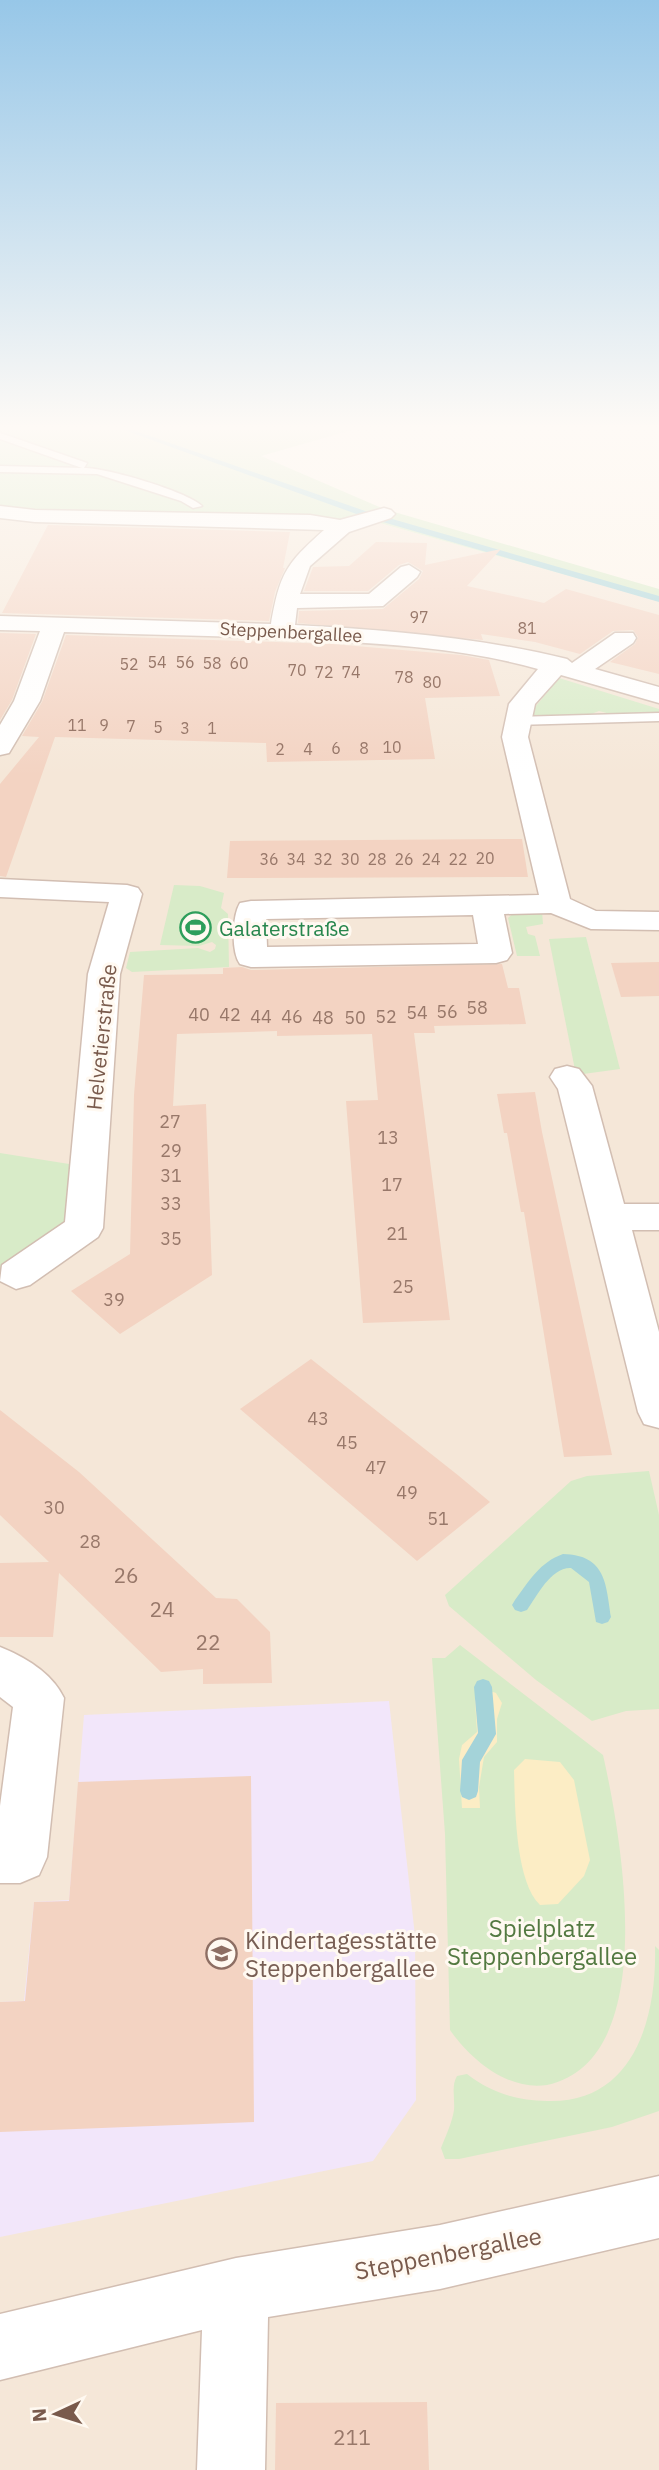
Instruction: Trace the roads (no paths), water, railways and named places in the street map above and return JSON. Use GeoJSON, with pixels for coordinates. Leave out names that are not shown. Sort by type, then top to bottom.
{"type":"FeatureCollection","features":[{"type":"Feature","properties":{"kind":"street"},"geometry":{"type":"LineString","coordinates":[[282,631],[300,563],[323,545]]}},
{"type":"Feature","properties":{"kind":"street"},"geometry":{"type":"LineString","coordinates":[[288,601],[375,601],[409,572]]}},
{"type":"Feature","properties":{"kind":"street","name":"Steppenbergallee"},"geometry":{"type":"LineString","coordinates":[[0,623],[282,631],[417,639],[505,652],[568,667],[659,695]]}},
{"type":"Feature","properties":{"kind":"street"},"geometry":{"type":"LineString","coordinates":[[0,747],[27,701],[55,624]]}},
{"type":"Feature","properties":{"kind":"street"},"geometry":{"type":"LineString","coordinates":[[556,904],[515,737],[515,721],[529,692],[568,667],[624,638]]}},
{"type":"Feature","properties":{"kind":"street","name":"Helvetierstraße"},"geometry":{"type":"LineString","coordinates":[[0,888],[127,894],[104,974],[84,1228],[16,1275]]}},
{"type":"Feature","properties":{"kind":"street"},"geometry":{"type":"LineString","coordinates":[[487,906],[496,953],[251,957],[251,910],[556,904],[591,920],[659,921]]}},
{"type":"Feature","properties":{"kind":"street"},"geometry":{"type":"LineString","coordinates":[[567,1077],[575,1086],[659,1412]]}},
{"type":"Feature","properties":{"kind":"street"},"geometry":{"type":"LineString","coordinates":[[609,1217],[659,1217]]}},
{"type":"Feature","properties":{"kind":"street"},"geometry":{"type":"LineString","coordinates":[[0,1669],[39,1698],[20,1857],[0,1857]]}},
{"type":"Feature","properties":{"kind":"street","name":"Steppenbergallee"},"geometry":{"type":"LineString","coordinates":[[0,2347],[236,2290],[440,2258],[659,2207]]}},
{"type":"Feature","properties":{"kind":"street"},"geometry":{"type":"LineString","coordinates":[[231,2470],[236,2290]]}},
{"type":"Feature","properties":{"kind":"lane"},"geometry":{"type":"LineString","coordinates":[[515,721],[659,718]]}},
{"type":"Feature","properties":{"kind":"waterway"},"geometry":{"type":"LineString","coordinates":[[473,545],[659,599]]}},
{"type":"Feature","properties":{"kind":"waterway"},"geometry":{"type":"LineString","coordinates":[[521,1605],[554,1565],[573,1561],[597,1579],[602,1617]]}},
{"type":"Feature","properties":{"kind":"waterway"},"geometry":{"type":"LineString","coordinates":[[469,1791],[471,1760],[487,1734],[483,1687]]}},
{"type":"Feature","properties":{"kind":"place","name":"Galaterstraße"},"geometry":{"type":"Point","coordinates":[196,928]}},
{"type":"Feature","properties":{"kind":"place","name":"Kindertagesstätte Steppenbergallee"},"geometry":{"type":"Point","coordinates":[222,1954]}},
{"type":"Feature","properties":{"kind":"park label","name":"Spielplatz Steppenbergallee"},"geometry":{"type":"Point","coordinates":[542,1942]}}]}
